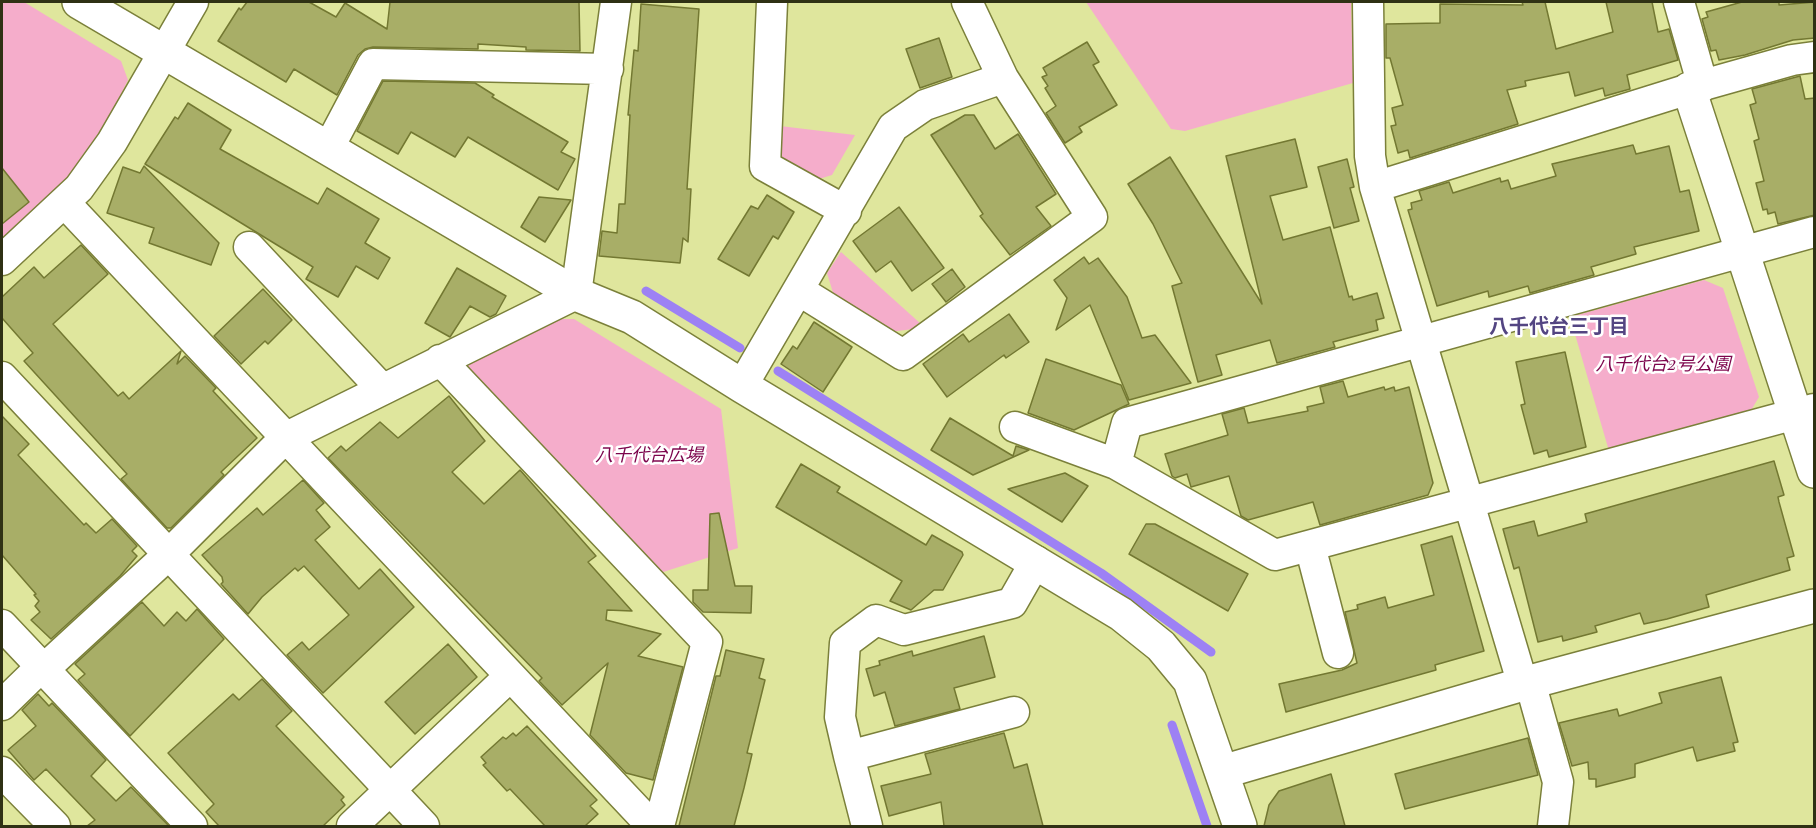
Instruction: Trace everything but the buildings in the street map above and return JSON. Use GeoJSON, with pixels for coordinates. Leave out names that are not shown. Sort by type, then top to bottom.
{"type":"FeatureCollection","features":[{"type":"Feature","properties":{"kind":"street"},"geometry":{"type":"LineString","coordinates":[[79,2],[576,294],[632,317],[742,386],[1121,614],[1161,646],[1190,681],[1240,826]]}},
{"type":"Feature","properties":{"kind":"street"},"geometry":{"type":"LineString","coordinates":[[2,260],[79,188],[112,142],[193,2]]}},
{"type":"Feature","properties":{"kind":"street"},"geometry":{"type":"LineString","coordinates":[[576,294],[616,2]]}},
{"type":"Feature","properties":{"kind":"street"},"geometry":{"type":"LineString","coordinates":[[772,2],[765,166],[846,211]]}},
{"type":"Feature","properties":{"kind":"street"},"geometry":{"type":"LineString","coordinates":[[800,291],[903,355],[1092,217],[1003,78],[967,2]]}},
{"type":"Feature","properties":{"kind":"street"},"geometry":{"type":"LineString","coordinates":[[1368,2],[1370,156],[1375,187],[1469,503],[1558,782],[1553,826]]}},
{"type":"Feature","properties":{"kind":"street"},"geometry":{"type":"LineString","coordinates":[[1679,2],[1696,87],[1742,254],[1805,412],[1815,471]]}},
{"type":"Feature","properties":{"kind":"street"},"geometry":{"type":"LineString","coordinates":[[1375,187],[1696,87],[1792,60],[1815,57]]}},
{"type":"Feature","properties":{"kind":"street"},"geometry":{"type":"LineString","coordinates":[[328,148],[373,64],[608,69]]}},
{"type":"Feature","properties":{"kind":"street"},"geometry":{"type":"LineString","coordinates":[[742,386],[800,291],[893,127],[925,105],[1003,78]]}},
{"type":"Feature","properties":{"kind":"street"},"geometry":{"type":"LineString","coordinates":[[64,202],[509,677],[652,826]]}},
{"type":"Feature","properties":{"kind":"street"},"geometry":{"type":"LineString","coordinates":[[1116,464],[1127,423],[1815,232]]}},
{"type":"Feature","properties":{"kind":"street"},"geometry":{"type":"LineString","coordinates":[[249,247],[382,389]]}},
{"type":"Feature","properties":{"kind":"street"},"geometry":{"type":"LineString","coordinates":[[2,705],[168,555],[285,438],[576,294]]}},
{"type":"Feature","properties":{"kind":"street"},"geometry":{"type":"LineString","coordinates":[[440,360],[707,642],[659,826]]}},
{"type":"Feature","properties":{"kind":"street"},"geometry":{"type":"LineString","coordinates":[[2,378],[424,826]]}},
{"type":"Feature","properties":{"kind":"street"},"geometry":{"type":"LineString","coordinates":[[1015,427],[1116,464],[1275,555],[1805,412]]}},
{"type":"Feature","properties":{"kind":"street"},"geometry":{"type":"LineString","coordinates":[[1310,546],[1338,653]]}},
{"type":"Feature","properties":{"kind":"street"},"geometry":{"type":"LineString","coordinates":[[867,826],[840,717],[845,643],[876,620],[904,630],[1012,603],[1036,561]]}},
{"type":"Feature","properties":{"kind":"street"},"geometry":{"type":"LineString","coordinates":[[1222,772],[1527,684],[1815,606]]}},
{"type":"Feature","properties":{"kind":"street"},"geometry":{"type":"LineString","coordinates":[[2,625],[192,826]]}},
{"type":"Feature","properties":{"kind":"street"},"geometry":{"type":"LineString","coordinates":[[352,826],[509,677]]}},
{"type":"Feature","properties":{"kind":"street"},"geometry":{"type":"LineString","coordinates":[[849,756],[1014,712]]}},
{"type":"Feature","properties":{"kind":"street"},"geometry":{"type":"LineString","coordinates":[[2,772],[55,826]]}},
{"type":"Feature","properties":{"kind":"green space"},"geometry":{"type":"Polygon","coordinates":[[[2,2],[24,2],[121,61],[128,80],[99,138],[67,178],[2,241],[2,2]]]}},
{"type":"Feature","properties":{"kind":"green space"},"geometry":{"type":"Polygon","coordinates":[[[1086,2],[1351,2],[1353,83],[1185,131],[1171,129],[1086,2]]]}},
{"type":"Feature","properties":{"kind":"green space"},"geometry":{"type":"Polygon","coordinates":[[[780,126],[855,135],[832,175],[809,182],[783,166],[776,145],[780,126]]]}},
{"type":"Feature","properties":{"kind":"green space"},"geometry":{"type":"Polygon","coordinates":[[[841,252],[921,324],[913,329],[890,332],[834,296],[827,273],[841,252]]]}},
{"type":"Feature","properties":{"kind":"green space","name":"八千代台2号公園"},"geometry":{"type":"Polygon","coordinates":[[[1704,280],[1723,288],[1759,397],[1750,412],[1609,451],[1570,317],[1704,280]]]}},
{"type":"Feature","properties":{"kind":"green space","name":"八千代台広場"},"geometry":{"type":"Polygon","coordinates":[[[548,319],[574,319],[721,409],[738,548],[657,574],[464,367],[464,360],[548,319]]]}},
{"type":"Feature","properties":{"kind":"waterway"},"geometry":{"type":"LineString","coordinates":[[646,291],[740,348]]}},
{"type":"Feature","properties":{"kind":"waterway"},"geometry":{"type":"LineString","coordinates":[[778,371],[1101,573],[1211,652]]}},
{"type":"Feature","properties":{"kind":"waterway"},"geometry":{"type":"LineString","coordinates":[[1172,725],[1207,826]]}},
{"type":"Feature","properties":{"kind":"district","name":"八千代台三丁目"},"geometry":{"type":"Point","coordinates":[1559,327]}}]}
